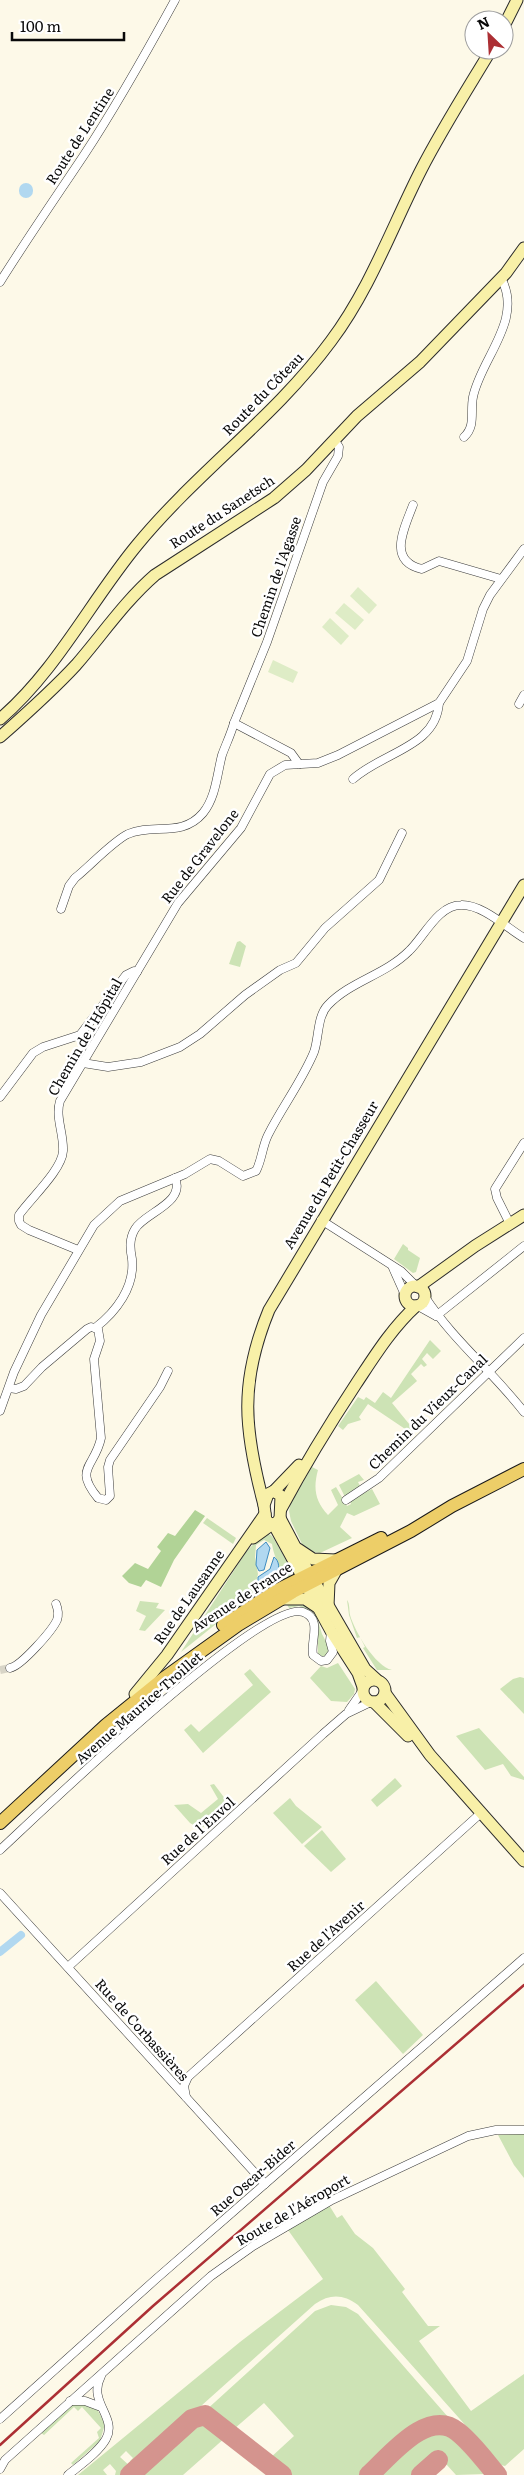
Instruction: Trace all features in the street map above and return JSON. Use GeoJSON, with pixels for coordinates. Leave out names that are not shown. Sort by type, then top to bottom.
{"type":"FeatureCollection","features":[{"type":"Feature","properties":{"kind":"main road","name":"Avenue de France"},"geometry":{"type":"LineString","coordinates":[[106,1725],[141,1693],[243,1611],[337,1565],[402,1527],[442,1512],[524,1469]]}},
{"type":"Feature","properties":{"kind":"main road","name":"Avenue de France"},"geometry":{"type":"LineString","coordinates":[[164,1674],[281,1599],[322,1566],[337,1565]]}},
{"type":"Feature","properties":{"kind":"main road","name":"Avenue de France"},"geometry":{"type":"LineString","coordinates":[[106,1725],[141,1693]]}},
{"type":"Feature","properties":{"kind":"main road"},"geometry":{"type":"LineString","coordinates":[[0,1823],[106,1725]]}},
{"type":"Feature","properties":{"kind":"street","name":"Route de Lentine"},"geometry":{"type":"LineString","coordinates":[[0,282],[85,154],[139,66],[174,0]]}},
{"type":"Feature","properties":{"kind":"street","name":"Route du Côteau"},"geometry":{"type":"LineString","coordinates":[[0,719],[23,698],[48,669],[113,576],[150,529],[295,384],[332,340],[370,278],[432,149],[485,60]]}},
{"type":"Feature","properties":{"kind":"street","name":"Route du Sanetsch"},"geometry":{"type":"LineString","coordinates":[[0,737],[47,694],[76,664],[148,581],[174,561],[274,498],[306,470],[368,406],[413,370],[502,278],[524,248]]}},
{"type":"Feature","properties":{"kind":"street"},"geometry":{"type":"LineString","coordinates":[[464,438],[470,429],[473,397],[482,376],[504,341],[513,308],[502,278]]}},
{"type":"Feature","properties":{"kind":"street","name":"Chemin de l'Agasse"},"geometry":{"type":"LineString","coordinates":[[61,910],[68,886],[125,836],[144,831],[174,830],[203,813],[211,799],[222,756],[264,651],[323,482],[338,456],[339,447],[335,441]]}},
{"type":"Feature","properties":{"kind":"street"},"geometry":{"type":"LineString","coordinates":[[413,506],[400,542],[402,557],[407,563],[422,569],[439,561],[501,579]]}},
{"type":"Feature","properties":{"kind":"street","name":"Rue de Gravelone"},"geometry":{"type":"LineString","coordinates":[[353,779],[371,765],[426,735],[434,723],[439,703],[464,666],[483,609],[501,579],[524,549]]}},
{"type":"Feature","properties":{"kind":"street"},"geometry":{"type":"LineString","coordinates":[[519,704],[524,695]]}},
{"type":"Feature","properties":{"kind":"street","name":"Rue de Gravelone"},"geometry":{"type":"LineString","coordinates":[[0,1097],[33,1053],[43,1047],[80,1035],[126,975],[134,971],[137,972],[178,903],[245,822],[265,780],[279,768],[318,763],[338,755],[439,703]]}},
{"type":"Feature","properties":{"kind":"street"},"geometry":{"type":"LineString","coordinates":[[234,723],[291,753],[299,764]]}},
{"type":"Feature","properties":{"kind":"street"},"geometry":{"type":"LineString","coordinates":[[83,1063],[108,1067],[141,1062],[180,1047],[200,1034],[245,995],[280,970],[296,963],[325,928],[379,880],[402,833]]}},
{"type":"Feature","properties":{"kind":"street","name":"Avenue du Petit-Chasseur"},"geometry":{"type":"LineString","coordinates":[[277,1519],[266,1521],[250,1442],[247,1414],[250,1376],[259,1334],[276,1296],[524,885]]}},
{"type":"Feature","properties":{"kind":"street"},"geometry":{"type":"LineString","coordinates":[[0,1411],[41,1316],[97,1220],[120,1201],[175,1178],[210,1159],[219,1161],[243,1176],[254,1174],[258,1169],[268,1136],[315,1050],[326,1007],[353,985],[381,973],[398,961],[415,945],[439,915],[453,906],[470,906],[501,922],[524,938]]}},
{"type":"Feature","properties":{"kind":"street","name":"Chemin de l'Hôpital"},"geometry":{"type":"LineString","coordinates":[[78,1250],[21,1225],[19,1215],[62,1159],[63,1138],[58,1108],[137,972]]}},
{"type":"Feature","properties":{"kind":"street"},"geometry":{"type":"LineString","coordinates":[[510,1224],[496,1198],[495,1189],[524,1143]]}},
{"type":"Feature","properties":{"kind":"street"},"geometry":{"type":"LineString","coordinates":[[9,1388],[16,1389],[24,1386],[42,1367],[87,1330],[95,1328],[115,1309],[125,1294],[132,1277],[130,1251],[135,1229],[163,1207],[175,1193],[177,1183],[175,1178]]}},
{"type":"Feature","properties":{"kind":"street","name":"Rue de Lausanne"},"geometry":{"type":"LineString","coordinates":[[164,1674],[250,1542],[277,1519],[315,1447],[386,1338],[420,1292],[460,1256],[524,1215]]}},
{"type":"Feature","properties":{"kind":"street"},"geometry":{"type":"LineString","coordinates":[[321,1220],[392,1266],[420,1292],[436,1316],[488,1370],[524,1412]]}},
{"type":"Feature","properties":{"kind":"street"},"geometry":{"type":"LineString","coordinates":[[436,1316],[524,1246]]}},
{"type":"Feature","properties":{"kind":"street"},"geometry":{"type":"LineString","coordinates":[[392,1266],[410,1304],[420,1292]]}},
{"type":"Feature","properties":{"kind":"street"},"geometry":{"type":"LineString","coordinates":[[406,1297],[409,1288],[420,1292]]}},
{"type":"Feature","properties":{"kind":"street","name":"Rue de Lausanne"},"geometry":{"type":"LineString","coordinates":[[386,1338],[406,1297]]}},
{"type":"Feature","properties":{"kind":"street"},"geometry":{"type":"LineString","coordinates":[[95,1328],[100,1332],[94,1359],[101,1438],[98,1448],[86,1467],[85,1477],[100,1499],[106,1500],[110,1496],[108,1467],[110,1460],[160,1387],[168,1371]]}},
{"type":"Feature","properties":{"kind":"street","name":"Chemin du Vieux-Canal"},"geometry":{"type":"LineString","coordinates":[[346,1500],[379,1478],[488,1370],[524,1338]]}},
{"type":"Feature","properties":{"kind":"street"},"geometry":{"type":"LineString","coordinates":[[250,1442],[263,1479],[273,1492],[281,1496],[277,1519],[322,1606],[365,1669],[384,1684],[385,1693],[430,1756]]}},
{"type":"Feature","properties":{"kind":"street","name":"Rue de Lausanne"},"geometry":{"type":"LineString","coordinates":[[141,1693],[264,1510],[266,1498],[315,1447]]}},
{"type":"Feature","properties":{"kind":"street"},"geometry":{"type":"LineString","coordinates":[[277,1519],[296,1547],[308,1579]]}},
{"type":"Feature","properties":{"kind":"street"},"geometry":{"type":"LineString","coordinates":[[296,1547],[313,1558],[337,1565],[322,1606],[331,1631],[358,1673],[365,1698],[373,1702],[430,1756],[524,1861]]}},
{"type":"Feature","properties":{"kind":"street"},"geometry":{"type":"LineString","coordinates":[[281,1599],[304,1599],[322,1606]]}},
{"type":"Feature","properties":{"kind":"street"},"geometry":{"type":"LineString","coordinates":[[10,1668],[15,1667],[26,1657],[56,1621],[58,1610],[56,1604]]}},
{"type":"Feature","properties":{"kind":"street","name":"Avenue Maurice-Troillet"},"geometry":{"type":"LineString","coordinates":[[0,1850],[178,1688],[208,1664],[250,1636],[289,1612],[304,1612],[310,1616],[315,1629],[313,1656],[322,1661],[327,1660],[333,1652],[330,1641],[331,1631]]}},
{"type":"Feature","properties":{"kind":"street"},"geometry":{"type":"LineString","coordinates":[[363,1688],[367,1682],[376,1679]]}},
{"type":"Feature","properties":{"kind":"street","name":"Rue de l'Envol"},"geometry":{"type":"LineString","coordinates":[[68,1967],[346,1714],[363,1688]]}},
{"type":"Feature","properties":{"kind":"street"},"geometry":{"type":"LineString","coordinates":[[373,1702],[382,1699],[385,1693]]}},
{"type":"Feature","properties":{"kind":"street","name":"Rue de l'Envol"},"geometry":{"type":"LineString","coordinates":[[346,1714],[373,1702]]}},
{"type":"Feature","properties":{"kind":"street","name":"Rue de l'Avenir"},"geometry":{"type":"LineString","coordinates":[[188,2077],[481,1813]]}},
{"type":"Feature","properties":{"kind":"street","name":"Rue de Corbassières"},"geometry":{"type":"LineString","coordinates":[[0,1893],[265,2184]]}},
{"type":"Feature","properties":{"kind":"street","name":"Rue Oscar-Bider"},"geometry":{"type":"LineString","coordinates":[[0,2419],[524,1958]]}},
{"type":"Feature","properties":{"kind":"street"},"geometry":{"type":"LineString","coordinates":[[168,2076],[178,2080],[188,2077]]}},
{"type":"Feature","properties":{"kind":"street"},"geometry":{"type":"LineString","coordinates":[[186,2097],[184,2086],[188,2077]]}},
{"type":"Feature","properties":{"kind":"street","name":"Route de l'Aéroport"},"geometry":{"type":"LineString","coordinates":[[0,2469],[5,2460],[104,2370],[211,2276],[252,2246],[330,2201],[468,2136],[496,2130],[524,2130]]}},
{"type":"Feature","properties":{"kind":"street"},"geometry":{"type":"LineString","coordinates":[[68,2475],[106,2438],[108,2424],[96,2388],[104,2370]]}},
{"type":"Feature","properties":{"kind":"street"},"geometry":{"type":"LineString","coordinates":[[70,2401],[85,2401],[101,2407]]}},
{"type":"Feature","properties":{"kind":"green space"},"geometry":{"type":"Polygon","coordinates":[[[358,587],[377,605],[369,614],[350,596],[358,587]]]}},
{"type":"Feature","properties":{"kind":"green space"},"geometry":{"type":"Polygon","coordinates":[[[344,603],[364,620],[355,630],[335,613],[344,603]]]}},
{"type":"Feature","properties":{"kind":"green space"},"geometry":{"type":"Polygon","coordinates":[[[330,618],[349,636],[341,645],[322,627],[330,618]]]}},
{"type":"Feature","properties":{"kind":"green space"},"geometry":{"type":"Polygon","coordinates":[[[273,660],[298,672],[293,683],[268,672],[273,660]]]}},
{"type":"Feature","properties":{"kind":"green space"},"geometry":{"type":"Polygon","coordinates":[[[240,941],[246,946],[240,967],[229,964],[237,942],[240,941]]]}},
{"type":"Feature","properties":{"kind":"green space"},"geometry":{"type":"Polygon","coordinates":[[[403,1244],[420,1258],[416,1272],[413,1273],[394,1259],[403,1244]]]}},
{"type":"Feature","properties":{"kind":"green space"},"geometry":{"type":"Polygon","coordinates":[[[430,1340],[441,1351],[433,1359],[427,1353],[422,1359],[427,1365],[424,1367],[421,1364],[411,1374],[417,1381],[392,1403],[414,1430],[411,1433],[368,1404],[359,1417],[361,1420],[348,1424],[343,1430],[338,1426],[358,1397],[364,1400],[366,1397],[375,1403],[383,1392],[391,1398],[430,1340]]]}},
{"type":"Feature","properties":{"kind":"green space"},"geometry":{"type":"Polygon","coordinates":[[[312,1467],[318,1470],[316,1494],[320,1505],[328,1515],[338,1505],[331,1490],[336,1487],[347,1506],[351,1504],[350,1500],[372,1489],[380,1504],[354,1516],[347,1513],[340,1527],[352,1538],[320,1553],[312,1552],[302,1544],[291,1521],[289,1511],[291,1502],[312,1467]]]}},
{"type":"Feature","properties":{"kind":"green space"},"geometry":{"type":"Polygon","coordinates":[[[359,1474],[364,1480],[358,1482],[360,1486],[345,1497],[339,1485],[359,1474]]]}},
{"type":"Feature","properties":{"kind":"green space"},"geometry":{"type":"Polygon","coordinates":[[[195,1510],[205,1516],[174,1560],[161,1587],[146,1580],[141,1587],[129,1583],[122,1576],[135,1563],[148,1569],[161,1551],[157,1547],[168,1533],[175,1536],[195,1510]]]}},
{"type":"Feature","properties":{"kind":"green space"},"geometry":{"type":"Polygon","coordinates":[[[207,1518],[236,1538],[233,1544],[203,1523],[207,1518]]]}},
{"type":"Feature","properties":{"kind":"green space"},"geometry":{"type":"Polygon","coordinates":[[[264,1533],[271,1535],[292,1571],[290,1576],[216,1624],[181,1652],[246,1552],[264,1533]],[[264,1540],[256,1545],[255,1557],[258,1574],[256,1583],[264,1588],[272,1584],[278,1574],[272,1544],[264,1540]]]}},
{"type":"Feature","properties":{"kind":"green space"},"geometry":{"type":"Polygon","coordinates":[[[347,1600],[350,1615],[361,1639],[360,1637],[357,1638],[349,1615],[347,1600]]]}},
{"type":"Feature","properties":{"kind":"green space"},"geometry":{"type":"Polygon","coordinates":[[[140,1601],[159,1603],[156,1608],[165,1610],[145,1631],[139,1630],[146,1616],[136,1611],[140,1601]]]}},
{"type":"Feature","properties":{"kind":"green space"},"geometry":{"type":"Polygon","coordinates":[[[300,1602],[316,1615],[322,1634],[330,1649],[327,1656],[322,1657],[318,1654],[318,1627],[313,1613],[299,1606],[289,1608],[286,1603],[300,1602]]]}},
{"type":"Feature","properties":{"kind":"green space"},"geometry":{"type":"Polygon","coordinates":[[[361,1639],[379,1662],[392,1670],[377,1670],[363,1648],[365,1647],[361,1639]]]}},
{"type":"Feature","properties":{"kind":"green space"},"geometry":{"type":"Polygon","coordinates":[[[338,1663],[355,1689],[354,1694],[347,1702],[331,1701],[310,1678],[321,1666],[327,1668],[338,1663]]]}},
{"type":"Feature","properties":{"kind":"green space"},"geometry":{"type":"Polygon","coordinates":[[[250,1669],[271,1692],[203,1753],[184,1730],[191,1724],[199,1732],[253,1685],[244,1674],[250,1669]]]}},
{"type":"Feature","properties":{"kind":"green space"},"geometry":{"type":"Polygon","coordinates":[[[524,1678],[524,1714],[500,1689],[513,1679],[524,1678]]]}},
{"type":"Feature","properties":{"kind":"green space"},"geometry":{"type":"Polygon","coordinates":[[[479,1728],[524,1777],[524,1780],[511,1776],[503,1764],[485,1770],[456,1736],[479,1728]]]}},
{"type":"Feature","properties":{"kind":"green space"},"geometry":{"type":"Polygon","coordinates":[[[395,1778],[402,1786],[377,1807],[371,1800],[395,1778]]]}},
{"type":"Feature","properties":{"kind":"green space"},"geometry":{"type":"Polygon","coordinates":[[[214,1784],[229,1804],[201,1829],[190,1823],[174,1805],[188,1804],[201,1813],[218,1799],[210,1785],[214,1784]]]}},
{"type":"Feature","properties":{"kind":"green space"},"geometry":{"type":"Polygon","coordinates":[[[290,1798],[296,1806],[322,1827],[302,1844],[273,1813],[290,1798]]]}},
{"type":"Feature","properties":{"kind":"green space"},"geometry":{"type":"Polygon","coordinates":[[[322,1830],[346,1859],[331,1872],[304,1846],[322,1830]]]}},
{"type":"Feature","properties":{"kind":"green space"},"geometry":{"type":"Polygon","coordinates":[[[376,1981],[423,2035],[403,2054],[355,2000],[376,1981]]]}},
{"type":"Feature","properties":{"kind":"green space"},"geometry":{"type":"Polygon","coordinates":[[[524,2134],[524,2178],[514,2165],[498,2135],[524,2134]]]}},
{"type":"Feature","properties":{"kind":"green space"},"geometry":{"type":"Polygon","coordinates":[[[329,2205],[337,2218],[342,2215],[355,2234],[373,2248],[405,2289],[402,2292],[428,2326],[440,2326],[419,2341],[471,2411],[524,2374],[524,2449],[505,2466],[501,2465],[358,2305],[342,2297],[331,2297],[315,2304],[134,2466],[130,2461],[133,2458],[126,2451],[120,2457],[132,2468],[124,2475],[115,2475],[116,2471],[110,2464],[103,2470],[107,2475],[78,2475],[240,2342],[323,2279],[288,2230],[329,2205]]]}},
{"type":"Feature","properties":{"kind":"green space"},"geometry":{"type":"Polygon","coordinates":[[[331,2305],[346,2307],[358,2314],[448,2417],[436,2416],[423,2420],[361,2475],[288,2475],[269,2459],[294,2436],[264,2403],[234,2429],[204,2412],[315,2311],[331,2305]]]}},
{"type":"Feature","properties":{"kind":"green space"},"geometry":{"type":"Polygon","coordinates":[[[74,2404],[84,2404],[97,2409],[105,2424],[100,2441],[73,2465],[71,2463],[99,2438],[97,2432],[101,2428],[82,2407],[78,2411],[74,2407],[44,2435],[41,2433],[74,2404]]]}},
{"type":"Feature","properties":{"kind":"green space"},"geometry":{"type":"Polygon","coordinates":[[[202,2419],[225,2433],[226,2437],[183,2475],[135,2475],[192,2423],[202,2419]]]}},
{"type":"Feature","properties":{"kind":"green space"},"geometry":{"type":"Polygon","coordinates":[[[435,2432],[451,2437],[485,2474],[456,2475],[437,2454],[413,2475],[378,2475],[420,2437],[435,2432]]]}},
{"type":"Feature","properties":{"kind":"water"},"geometry":{"type":"Polygon","coordinates":[[[266,1542],[270,1548],[264,1570],[259,1571],[256,1565],[257,1550],[266,1542]]]}},
{"type":"Feature","properties":{"kind":"water"},"geometry":{"type":"Polygon","coordinates":[[[274,1557],[279,1565],[277,1575],[270,1584],[261,1587],[258,1583],[258,1577],[270,1569],[274,1557]]]}},
{"type":"Feature","properties":{"kind":"waterway"},"geometry":{"type":"LineString","coordinates":[[0,1952],[21,1935]]}},
{"type":"Feature","properties":{"kind":"taxiway"},"geometry":{"type":"LineString","coordinates":[[130,2475],[192,2419],[205,2415],[282,2475]]}},
{"type":"Feature","properties":{"kind":"taxiway"},"geometry":{"type":"LineString","coordinates":[[369,2475],[398,2446],[422,2430],[434,2426],[446,2426],[458,2432],[474,2447],[497,2475]]}},
{"type":"Feature","properties":{"kind":"taxiway"},"geometry":{"type":"LineString","coordinates":[[421,2475],[438,2460]]}},
{"type":"Feature","properties":{"kind":"tunnel"},"geometry":{"type":"LineString","coordinates":[[0,1670],[10,1668]]}},
{"type":"Feature","properties":{"kind":"railway"},"geometry":{"type":"LineString","coordinates":[[0,2445],[153,2306],[524,1985]]}}]}
